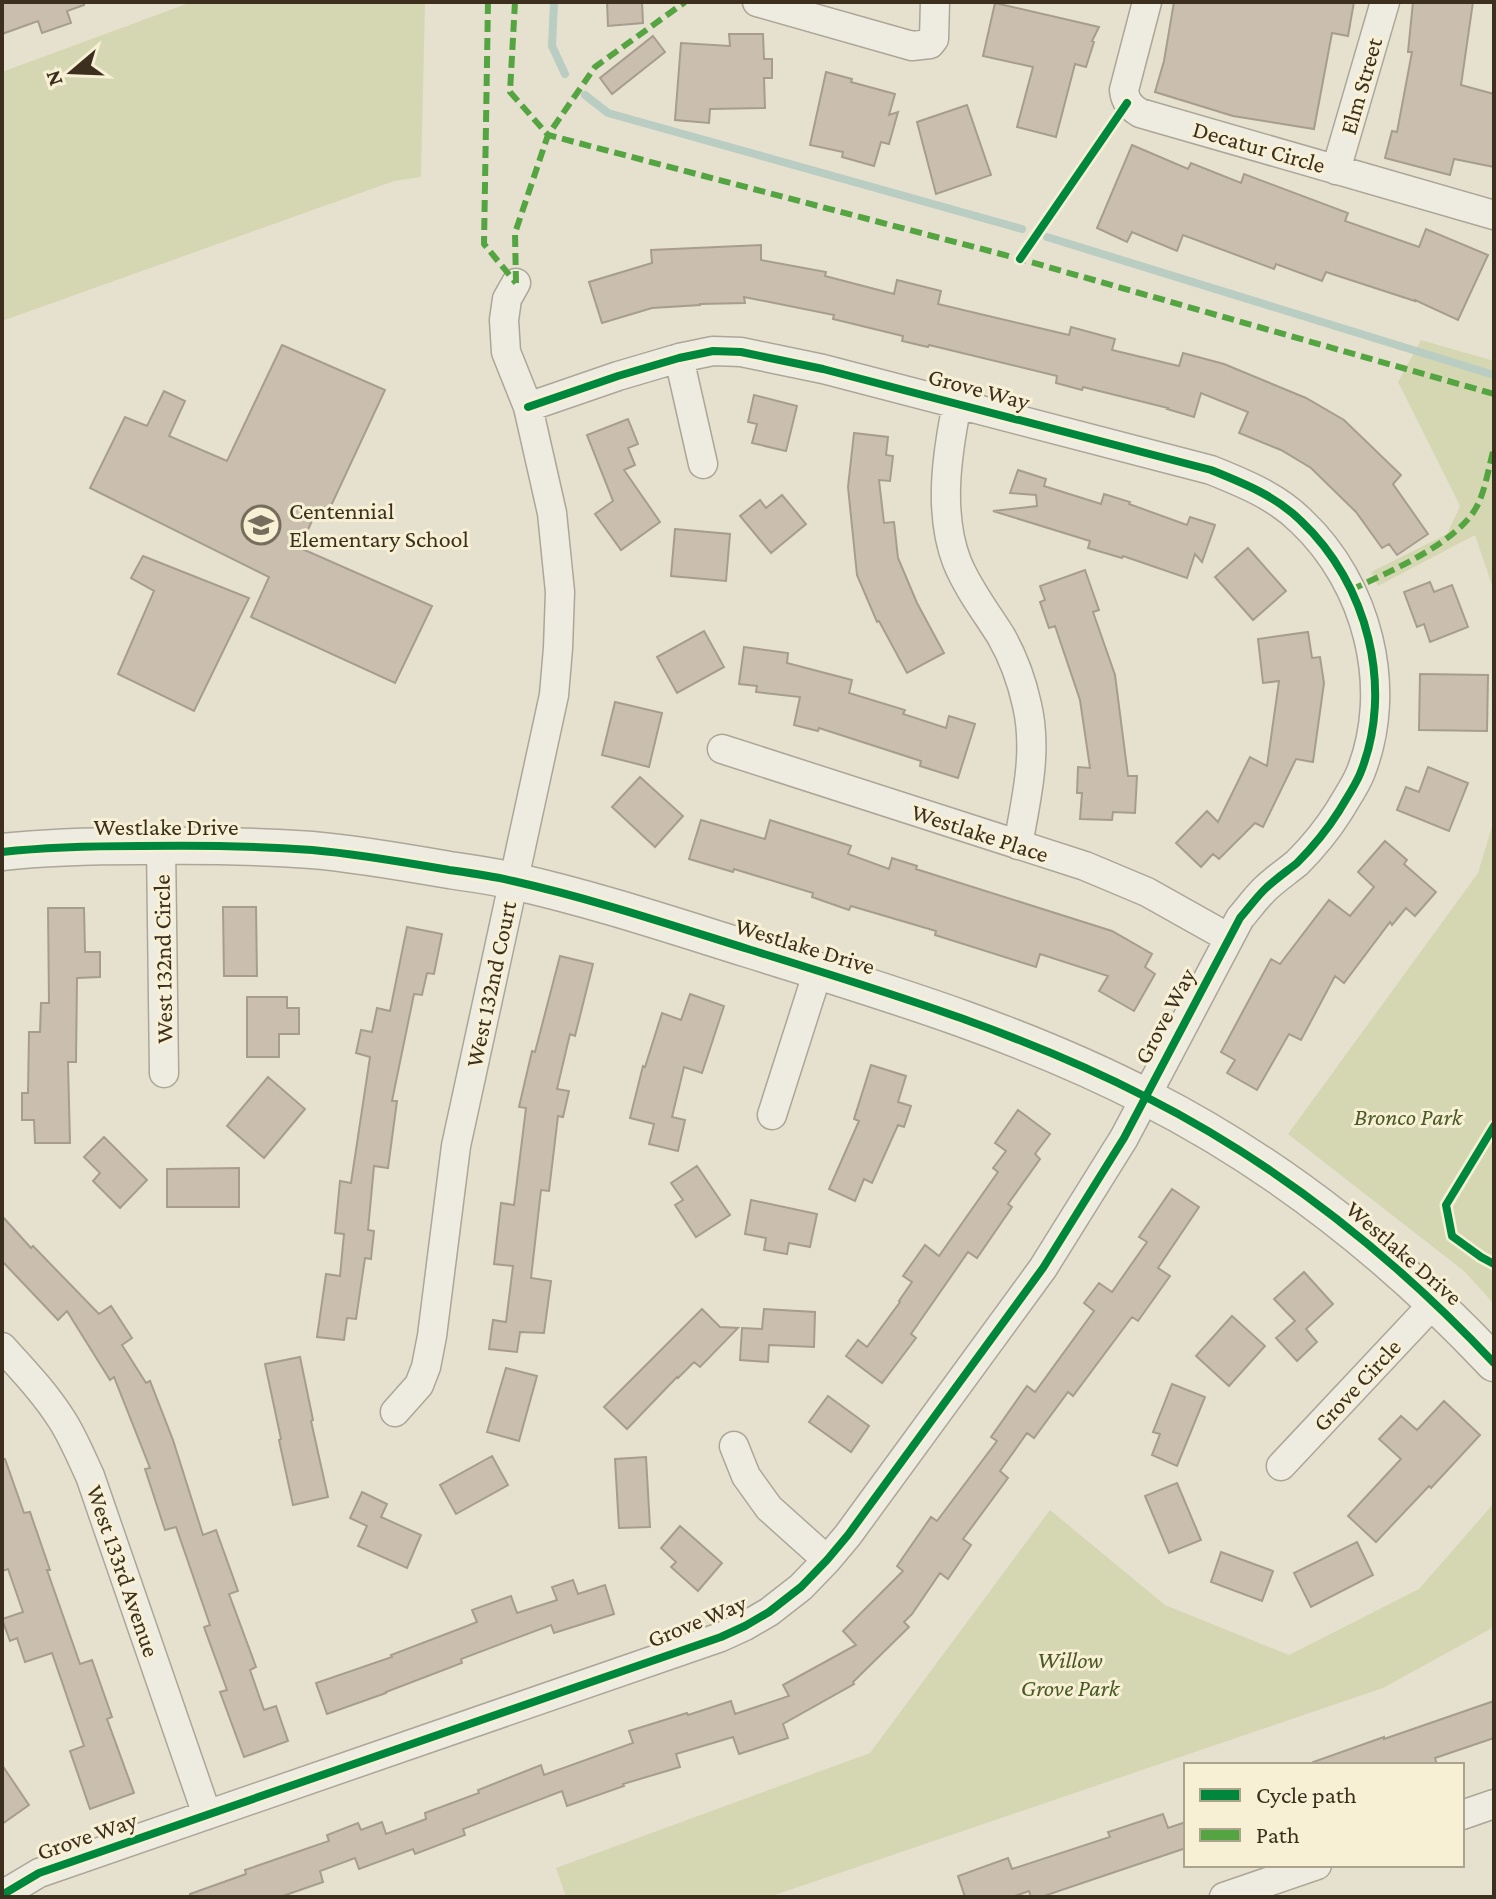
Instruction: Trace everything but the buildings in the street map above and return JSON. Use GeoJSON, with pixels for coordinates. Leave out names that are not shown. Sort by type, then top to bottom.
{"type":"FeatureCollection","features":[{"type":"Feature","properties":{"kind":"street"},"geometry":{"type":"LineString","coordinates":[[757,2],[912,46],[930,44],[934,39],[935,2]]}},
{"type":"Feature","properties":{"kind":"street","name":"Decatur Circle"},"geometry":{"type":"LineString","coordinates":[[1147,2],[1124,90],[1133,109],[1494,215]]}},
{"type":"Feature","properties":{"kind":"street","name":"Elm Street"},"geometry":{"type":"LineString","coordinates":[[1336,170],[1385,2]]}},
{"type":"Feature","properties":{"kind":"street"},"geometry":{"type":"LineString","coordinates":[[516,283],[507,299],[504,320],[506,352],[528,407]]}},
{"type":"Feature","properties":{"kind":"street","name":"Grove Way"},"geometry":{"type":"LineString","coordinates":[[2,1895],[39,1873],[721,1637],[769,1612],[801,1587],[848,1535],[1043,1268],[1124,1138],[1240,918],[1322,837],[1360,774],[1372,734],[1375,684],[1364,619],[1347,579],[1322,543],[1299,518],[1260,491],[1211,470],[823,369],[741,352],[713,351],[679,358],[528,407]]}},
{"type":"Feature","properties":{"kind":"street"},"geometry":{"type":"LineString","coordinates":[[679,358],[703,464]]}},
{"type":"Feature","properties":{"kind":"street"},"geometry":{"type":"LineString","coordinates":[[957,404],[949,447],[946,491],[956,561],[1003,640],[1022,684],[1032,737],[1032,767],[1018,845]]}},
{"type":"Feature","properties":{"kind":"street","name":"West 132nd Court"},"geometry":{"type":"LineString","coordinates":[[395,1412],[419,1385],[426,1367],[456,1146],[554,695],[560,592],[552,513],[528,407]]}},
{"type":"Feature","properties":{"kind":"street","name":"Westlake Place"},"geometry":{"type":"LineString","coordinates":[[722,749],[1085,866],[1147,892],[1229,938]]}},
{"type":"Feature","properties":{"kind":"street","name":"West 132nd Circle"},"geometry":{"type":"LineString","coordinates":[[161,845],[164,1073]]}},
{"type":"Feature","properties":{"kind":"street","name":"Westlake Drive"},"geometry":{"type":"LineString","coordinates":[[2,852],[45,848],[209,845],[313,850],[376,857],[513,881],[622,910],[939,1009],[1061,1058],[1146,1097],[1207,1131],[1309,1199],[1366,1243],[1494,1363]]}},
{"type":"Feature","properties":{"kind":"street"},"geometry":{"type":"LineString","coordinates":[[772,1115],[818,971]]}},
{"type":"Feature","properties":{"kind":"street","name":"Grove Circle"},"geometry":{"type":"LineString","coordinates":[[1281,1466],[1433,1304]]}},
{"type":"Feature","properties":{"kind":"street","name":"West 133rd Avenue"},"geometry":{"type":"LineString","coordinates":[[2,1347],[61,1418],[90,1476],[207,1815]]}},
{"type":"Feature","properties":{"kind":"street"},"geometry":{"type":"LineString","coordinates":[[734,1446],[746,1476],[769,1508],[827,1560]]}},
{"type":"Feature","properties":{"kind":"street"},"geometry":{"type":"LineString","coordinates":[[1464,1814],[1494,1804]]}},
{"type":"Feature","properties":{"kind":"street"},"geometry":{"type":"LineString","coordinates":[[1224,1897],[1311,1867]]}},
{"type":"Feature","properties":{"kind":"green space"},"geometry":{"type":"Polygon","coordinates":[[[192,2],[425,2],[421,177],[394,181],[2,321],[2,72],[192,2]]]}},
{"type":"Feature","properties":{"kind":"green space"},"geometry":{"type":"Polygon","coordinates":[[[1421,340],[1494,361],[1494,591],[1475,535],[1378,586],[1371,572],[1447,534],[1460,506],[1398,382],[1421,340]]]}},
{"type":"Feature","properties":{"kind":"green space","name":"Bronco Park"},"geometry":{"type":"Polygon","coordinates":[[[1494,820],[1494,1304],[1464,1271],[1288,1134],[1478,873],[1494,820]]]}},
{"type":"Feature","properties":{"kind":"green space","name":"Willow Grove Park"},"geometry":{"type":"Polygon","coordinates":[[[1494,1503],[1494,1627],[1383,1688],[769,1897],[566,1897],[556,1868],[870,1753],[1050,1510],[1165,1605],[1289,1655],[1419,1589],[1494,1503]]]}},
{"type":"Feature","properties":{"kind":"waterway"},"geometry":{"type":"LineString","coordinates":[[554,2],[552,46],[565,74]]}},
{"type":"Feature","properties":{"kind":"waterway"},"geometry":{"type":"LineString","coordinates":[[585,95],[608,113],[1022,229]]}},
{"type":"Feature","properties":{"kind":"waterway"},"geometry":{"type":"LineString","coordinates":[[1047,237],[1494,375]]}},
{"type":"Feature","properties":{"kind":"marked path"},"geometry":{"type":"LineString","coordinates":[[488,2],[484,244],[516,283]]}},
{"type":"Feature","properties":{"kind":"marked path"},"geometry":{"type":"LineString","coordinates":[[515,2],[510,92],[548,135],[1020,259],[1494,394]]}},
{"type":"Feature","properties":{"kind":"marked path"},"geometry":{"type":"LineString","coordinates":[[516,283],[515,233],[548,135],[595,67],[685,2]]}},
{"type":"Feature","properties":{"kind":"marked path"},"geometry":{"type":"LineString","coordinates":[[1351,590],[1403,565],[1457,530],[1479,502],[1494,448]]}},
{"type":"Feature","properties":{"kind":"cycle path"},"geometry":{"type":"LineString","coordinates":[[1020,259],[1127,103]]}},
{"type":"Feature","properties":{"kind":"cycle path"},"geometry":{"type":"LineString","coordinates":[[2,1895],[39,1873],[721,1637],[769,1612],[801,1587],[848,1535],[1043,1268],[1124,1138],[1240,918],[1264,890],[1297,863],[1320,838],[1360,774],[1370,741],[1375,707],[1374,673],[1358,606],[1324,546],[1301,521],[1270,497],[1235,480],[1211,470],[823,369],[741,352],[713,351],[679,358],[528,407]]}},
{"type":"Feature","properties":{"kind":"cycle path"},"geometry":{"type":"LineString","coordinates":[[2,852],[106,846],[312,850],[489,876],[632,913],[950,1014],[1098,1074],[1194,1123],[1241,1152],[1287,1182],[1374,1250],[1416,1286],[1494,1363]]}},
{"type":"Feature","properties":{"kind":"cycle path"},"geometry":{"type":"LineString","coordinates":[[1494,1126],[1446,1205],[1452,1236],[1494,1264]]}},
{"type":"Feature","properties":{"kind":"place","name":"Centennial Elementary School"},"geometry":{"type":"Point","coordinates":[261,525]}}]}
